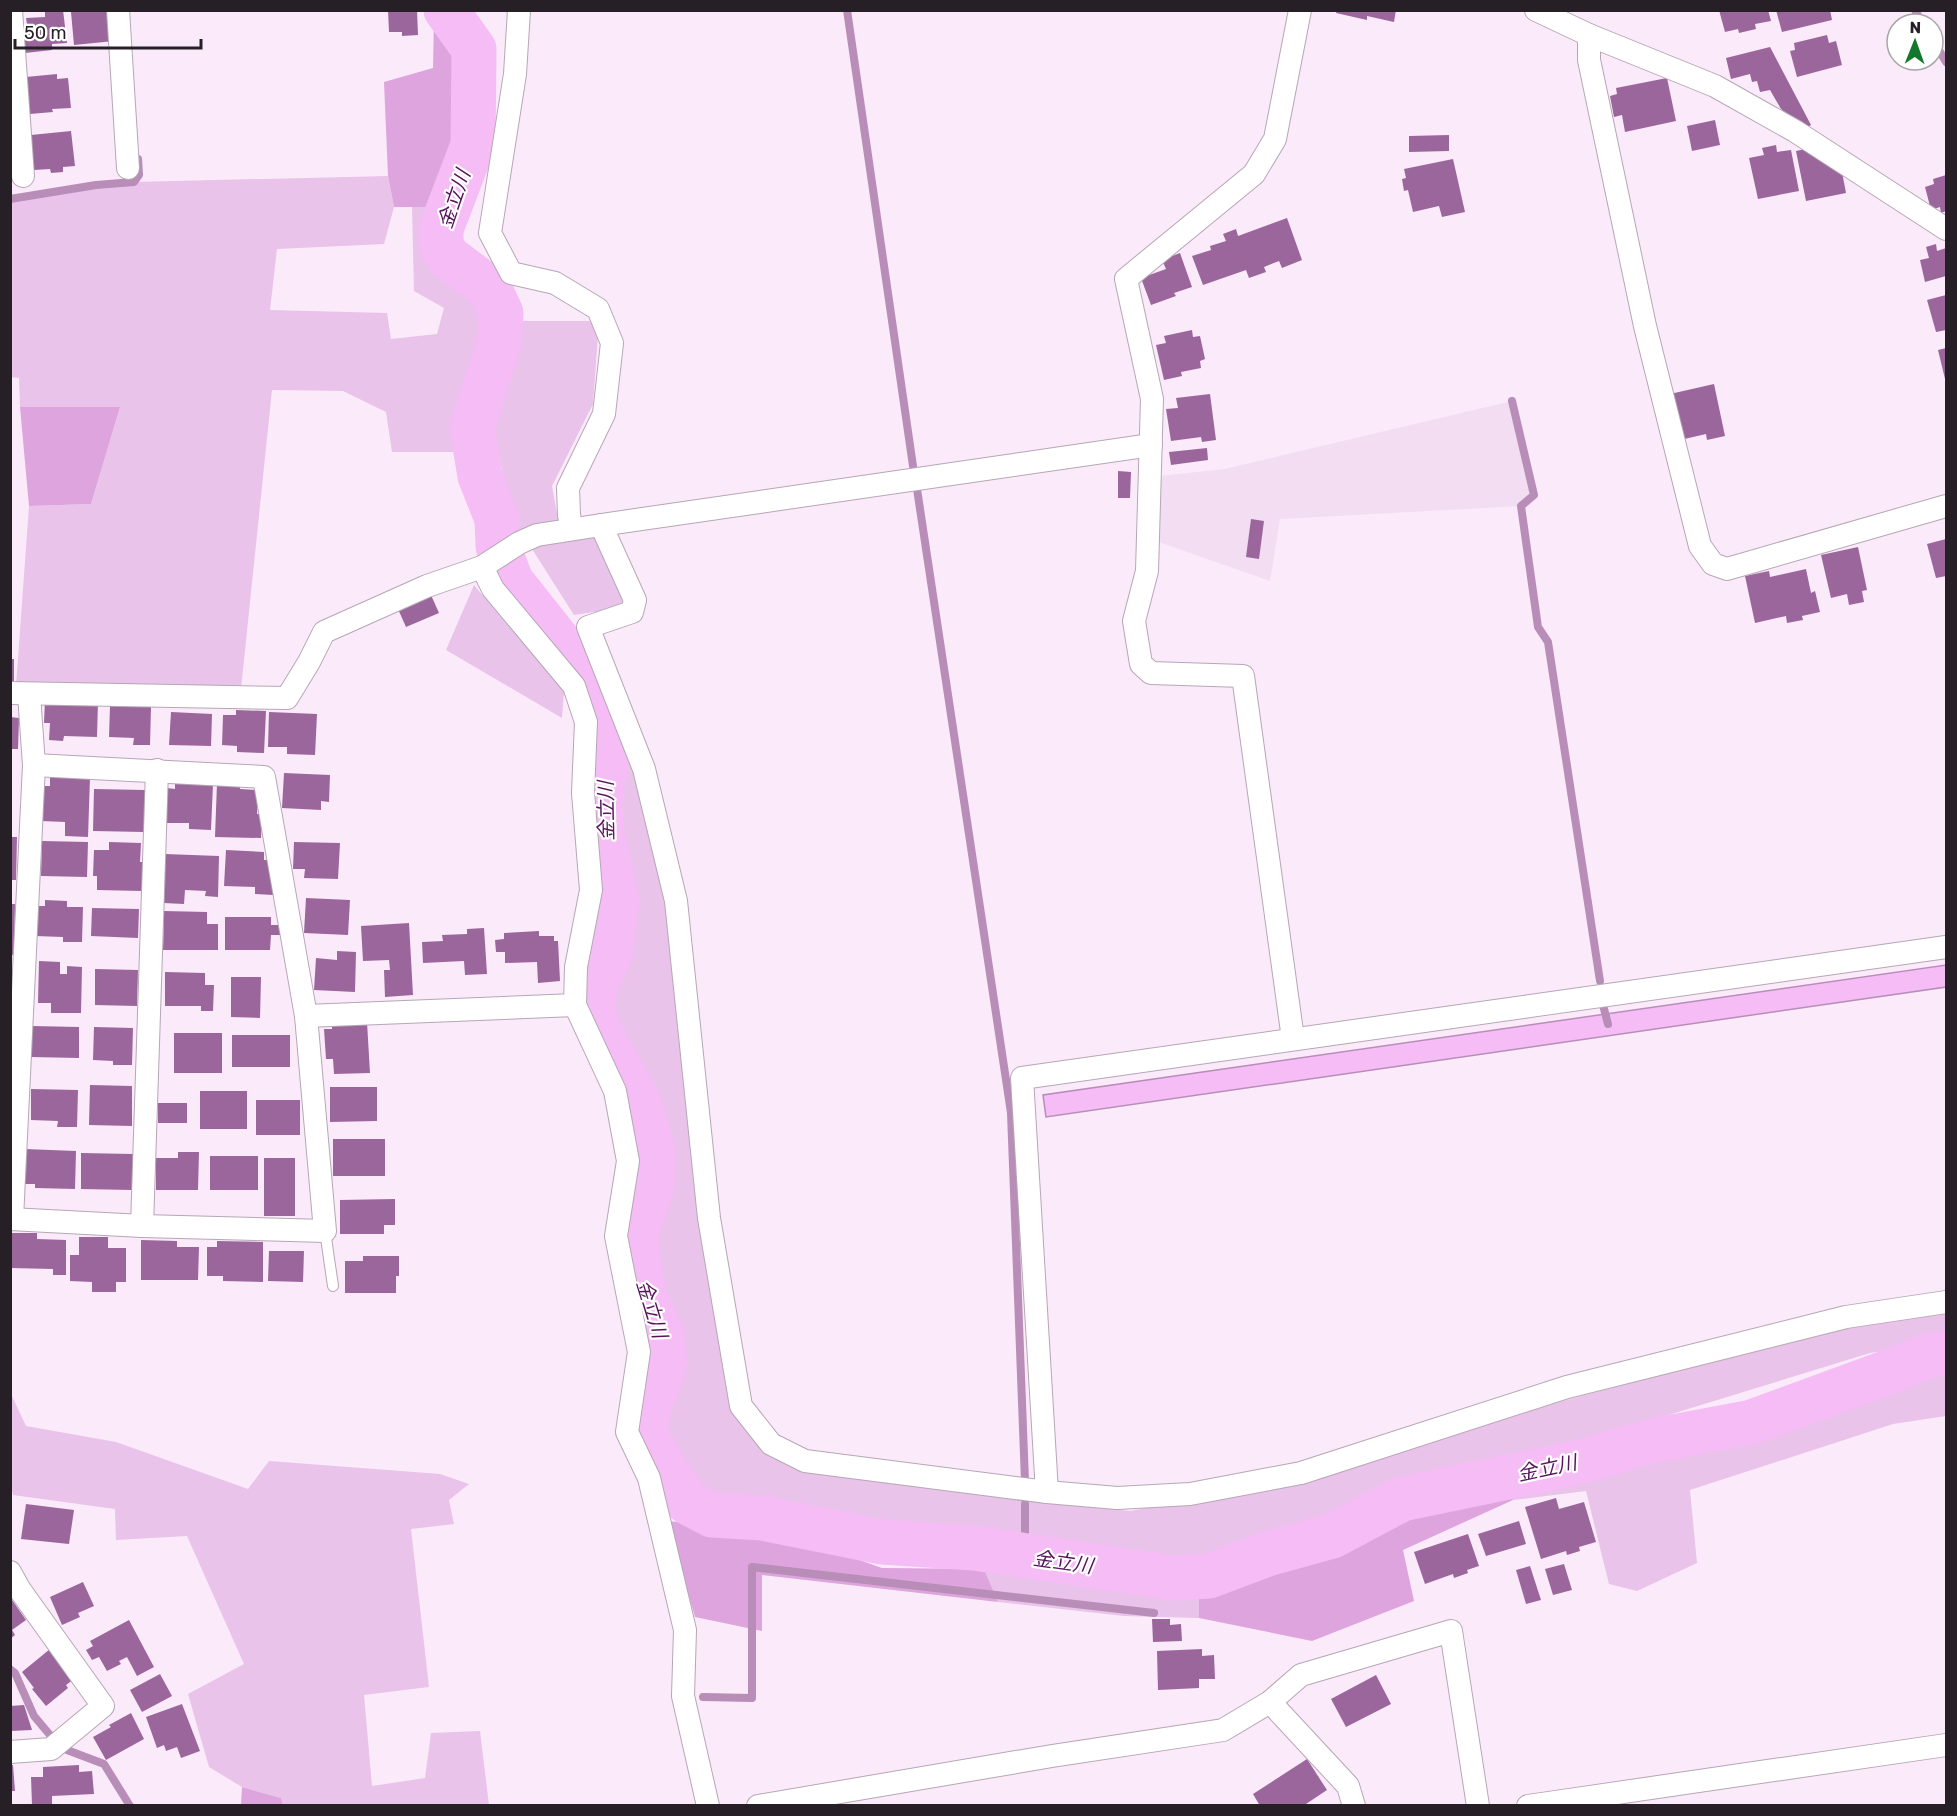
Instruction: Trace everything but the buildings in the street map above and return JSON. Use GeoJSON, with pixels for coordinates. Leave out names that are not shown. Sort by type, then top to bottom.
{"type":"FeatureCollection","features":[{"type":"Feature","properties":{"kind":"street"},"geometry":{"type":"LineString","coordinates":[[11,10],[23,176]]}},
{"type":"Feature","properties":{"kind":"street"},"geometry":{"type":"LineString","coordinates":[[118,10],[128,168]]}},
{"type":"Feature","properties":{"kind":"street"},"geometry":{"type":"LineString","coordinates":[[519,10],[515,74],[490,233],[511,273],[555,283],[598,309],[612,343],[604,414],[568,488],[568,515],[572,529]]}},
{"type":"Feature","properties":{"kind":"street"},"geometry":{"type":"LineString","coordinates":[[1293,1039],[1243,676],[1152,673],[1141,664],[1134,621],[1147,571],[1152,399],[1126,279],[1254,174],[1275,139],[1300,10]]}},
{"type":"Feature","properties":{"kind":"street"},"geometry":{"type":"LineString","coordinates":[[1536,10],[1590,35],[1715,86],[1795,131],[1947,229]]}},
{"type":"Feature","properties":{"kind":"street"},"geometry":{"type":"LineString","coordinates":[[1590,35],[1589,60],[1644,326],[1700,546],[1713,564],[1727,569],[1947,506]]}},
{"type":"Feature","properties":{"kind":"street"},"geometry":{"type":"LineString","coordinates":[[34,765],[264,777],[306,1016],[325,1231],[142,1226],[11,1219],[34,765],[20,694],[287,698],[324,632],[427,586],[482,567],[519,543],[537,535],[1151,445]]}},
{"type":"Feature","properties":{"kind":"street"},"geometry":{"type":"LineString","coordinates":[[601,525],[635,600],[632,612],[588,627],[644,769],[676,901],[709,1218],[741,1406],[771,1444],[805,1461],[1047,1492],[1117,1498],[1190,1494],[1301,1473],[1567,1387],[1846,1317],[1947,1302]]}},
{"type":"Feature","properties":{"kind":"street"},"geometry":{"type":"LineString","coordinates":[[482,567],[493,588],[574,686],[586,722],[583,793],[591,891],[576,967],[575,1005],[615,1091],[628,1161],[616,1236],[639,1352],[627,1432],[649,1478],[686,1630],[683,1696],[708,1806]]}},
{"type":"Feature","properties":{"kind":"street"},"geometry":{"type":"LineString","coordinates":[[142,1226],[157,770]]}},
{"type":"Feature","properties":{"kind":"street"},"geometry":{"type":"LineString","coordinates":[[1047,1492],[1022,1078],[1947,947]]}},
{"type":"Feature","properties":{"kind":"street"},"geometry":{"type":"LineString","coordinates":[[306,1016],[575,1005]]}},
{"type":"Feature","properties":{"kind":"street"},"geometry":{"type":"LineString","coordinates":[[10,1572],[20,1590],[103,1706],[51,1749],[10,1752]]}},
{"type":"Feature","properties":{"kind":"street"},"geometry":{"type":"LineString","coordinates":[[758,1806],[1052,1756],[1223,1730],[1270,1702],[1302,1675],[1451,1631],[1478,1806]]}},
{"type":"Feature","properties":{"kind":"street"},"geometry":{"type":"LineString","coordinates":[[1270,1702],[1348,1786],[1354,1806]]}},
{"type":"Feature","properties":{"kind":"street"},"geometry":{"type":"LineString","coordinates":[[1528,1806],[1947,1746]]}},
{"type":"Feature","properties":{"kind":"lane"},"geometry":{"type":"LineString","coordinates":[[325,1231],[333,1286]]}},
{"type":"Feature","properties":{"kind":"shaded area"},"geometry":{"type":"Polygon","coordinates":[[[434,19],[464,54],[459,147],[431,207],[394,207],[388,176],[384,82],[433,68],[434,19]]]}},
{"type":"Feature","properties":{"kind":"shaded area"},"geometry":{"type":"Polygon","coordinates":[[[388,176],[394,207],[384,244],[277,249],[270,310],[387,313],[391,339],[437,334],[444,308],[414,291],[412,207],[431,207],[428,246],[450,283],[485,308],[481,338],[460,392],[454,452],[392,452],[386,412],[343,391],[272,390],[241,689],[16,686],[29,506],[91,504],[120,407],[20,407],[19,378],[11,377],[11,199],[96,185],[134,182],[388,176]]]}},
{"type":"Feature","properties":{"kind":"shaded area"},"geometry":{"type":"Polygon","coordinates":[[[522,321],[599,321],[593,404],[552,486],[561,536],[596,536],[623,596],[621,608],[574,615],[511,516],[491,414],[522,321]]]}},
{"type":"Feature","properties":{"kind":"shaded area"},"geometry":{"type":"Polygon","coordinates":[[[1512,401],[1534,495],[1521,506],[1280,519],[1270,581],[1159,542],[1160,476],[1225,469],[1512,401]]]}},
{"type":"Feature","properties":{"kind":"shaded area"},"geometry":{"type":"Polygon","coordinates":[[[20,407],[120,407],[91,504],[29,506],[20,407]]]}},
{"type":"Feature","properties":{"kind":"shaded area"},"geometry":{"type":"Polygon","coordinates":[[[474,585],[564,692],[562,718],[446,650],[474,585]]]}},
{"type":"Feature","properties":{"kind":"shaded area"},"geometry":{"type":"Polygon","coordinates":[[[626,745],[670,899],[731,1408],[798,1470],[1130,1511],[1310,1478],[1563,1401],[1846,1326],[1946,1311],[1946,1342],[1870,1353],[1623,1429],[1389,1492],[1321,1532],[1255,1546],[1193,1569],[701,1499],[655,1423],[678,1349],[653,1290],[646,1238],[662,1196],[660,1126],[604,1002],[627,915],[610,804],[626,745]]]}},
{"type":"Feature","properties":{"kind":"shaded area"},"geometry":{"type":"Polygon","coordinates":[[[1946,965],[1946,987],[1046,1117],[1043,1095],[1946,965]]]}},
{"type":"Feature","properties":{"kind":"shaded area"},"geometry":{"type":"Polygon","coordinates":[[[1946,1363],[1946,1416],[1893,1424],[1690,1490],[1697,1563],[1637,1591],[1609,1584],[1586,1491],[1513,1500],[1505,1491],[1651,1450],[1801,1416],[1925,1367],[1946,1363]]]}},
{"type":"Feature","properties":{"kind":"shaded area"},"geometry":{"type":"Polygon","coordinates":[[[10,1392],[26,1426],[116,1442],[248,1489],[269,1461],[440,1474],[469,1484],[449,1500],[454,1524],[411,1529],[429,1687],[364,1695],[372,1786],[425,1778],[431,1733],[480,1731],[489,1805],[283,1805],[281,1798],[242,1787],[209,1767],[188,1694],[244,1664],[187,1536],[116,1540],[115,1509],[13,1495],[10,1480],[10,1392]]]}},
{"type":"Feature","properties":{"kind":"shaded area"},"geometry":{"type":"Polygon","coordinates":[[[1505,1491],[1513,1500],[1403,1550],[1414,1601],[1312,1641],[1199,1618],[1199,1591],[1336,1549],[1414,1506],[1505,1491]]]}},
{"type":"Feature","properties":{"kind":"shaded area"},"geometry":{"type":"Polygon","coordinates":[[[667,1521],[780,1532],[882,1568],[984,1569],[998,1602],[762,1575],[762,1631],[695,1617],[667,1521]]]}},
{"type":"Feature","properties":{"kind":"shaded area"},"geometry":{"type":"Polygon","coordinates":[[[984,1569],[1199,1591],[1199,1618],[1124,1616],[998,1602],[984,1569]]]}},
{"type":"Feature","properties":{"kind":"shaded area"},"geometry":{"type":"Polygon","coordinates":[[[242,1787],[281,1798],[283,1805],[241,1805],[242,1787]]]}},
{"type":"Feature","properties":{"kind":"waterway","name":"金立川"},"geometry":{"type":"LineString","coordinates":[[446,10],[474,49],[473,145],[441,229],[441,245],[448,257],[489,288],[501,313],[499,343],[472,428],[480,476],[497,519],[498,546],[511,581],[603,697],[612,738],[602,786],[601,829],[617,901],[611,953],[597,983],[592,1002],[597,1027],[640,1104],[653,1149],[652,1190],[635,1235],[644,1296],[663,1337],[665,1366],[646,1415],[648,1441],[687,1502],[712,1515],[762,1518],[882,1542],[974,1548],[1175,1578],[1209,1576],[1267,1554],[1332,1536],[1402,1499],[1580,1462],[1651,1441],[1752,1422],[1927,1356],[1946,1353]]}},
{"type":"Feature","properties":{"kind":"waterway"},"geometry":{"type":"LineString","coordinates":[[847,10],[913,466]]}},
{"type":"Feature","properties":{"kind":"waterway"},"geometry":{"type":"LineString","coordinates":[[10,199],[96,185],[134,182],[139,175],[138,159]]}},
{"type":"Feature","properties":{"kind":"waterway"},"geometry":{"type":"LineString","coordinates":[[1512,401],[1534,495],[1521,506],[1538,627],[1548,642],[1600,981]]}},
{"type":"Feature","properties":{"kind":"waterway"},"geometry":{"type":"LineString","coordinates":[[917,489],[1011,1113],[1025,1481]]}},
{"type":"Feature","properties":{"kind":"waterway"},"geometry":{"type":"LineString","coordinates":[[1603,1005],[1608,1024]]}},
{"type":"Feature","properties":{"kind":"waterway"},"geometry":{"type":"LineString","coordinates":[[1025,1504],[1025,1556]]}},
{"type":"Feature","properties":{"kind":"waterway"},"geometry":{"type":"LineString","coordinates":[[703,1697],[752,1698],[752,1567],[1154,1613]]}},
{"type":"Feature","properties":{"kind":"waterway"},"geometry":{"type":"LineString","coordinates":[[10,1669],[15,1673],[34,1716],[50,1735]]}},
{"type":"Feature","properties":{"kind":"waterway"},"geometry":{"type":"LineString","coordinates":[[67,1750],[104,1764],[130,1806]]}}]}
